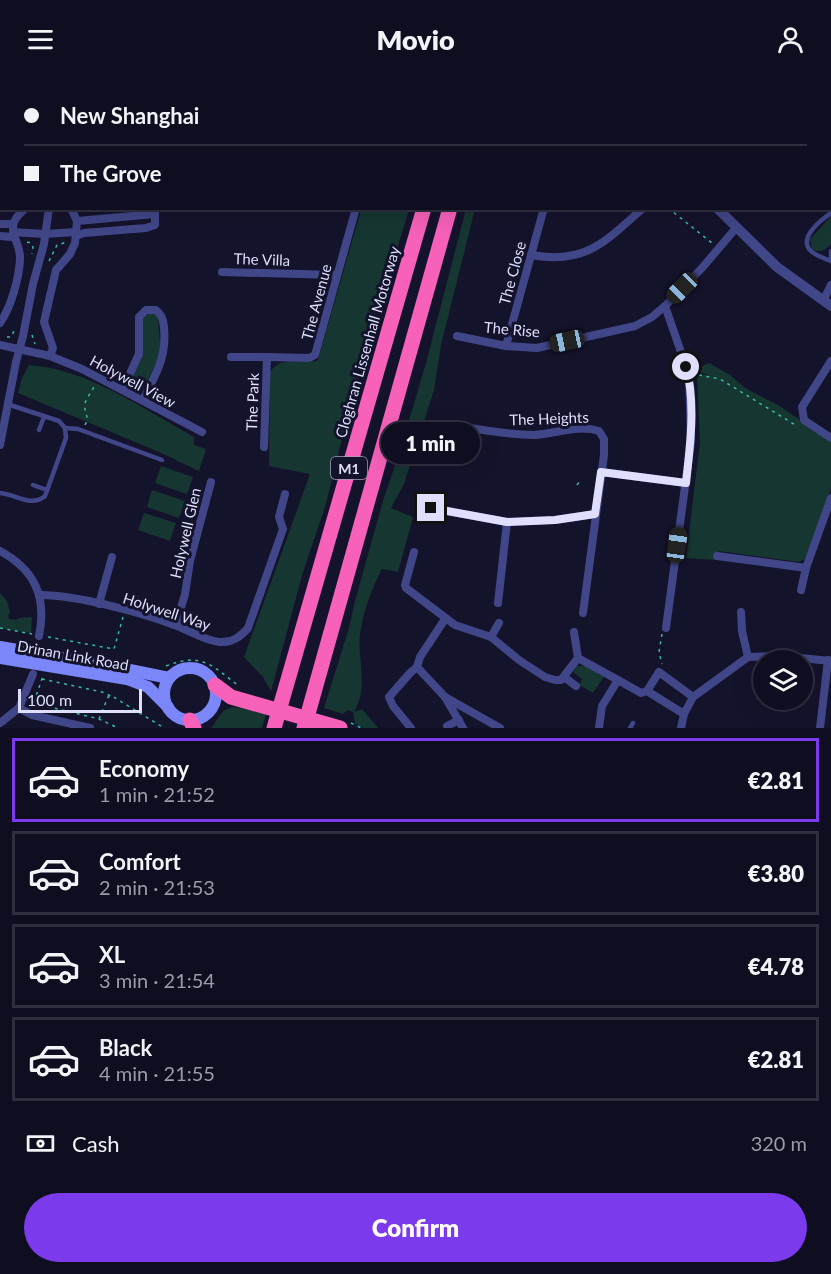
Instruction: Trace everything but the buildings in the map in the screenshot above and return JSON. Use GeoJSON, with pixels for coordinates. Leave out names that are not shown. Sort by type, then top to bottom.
{"type":"FeatureCollection","features":[{"type":"Feature","properties":{"kind":"highway","name":"Cloghran Lissenhall Motorway"},"geometry":{"type":"LineString","coordinates":[[274,728],[423,210]]}},
{"type":"Feature","properties":{"kind":"highway","name":"M1"},"geometry":{"type":"LineString","coordinates":[[304,728],[449,210]]}},
{"type":"Feature","properties":{"kind":"highway"},"geometry":{"type":"LineString","coordinates":[[215,685],[231,696],[256,705],[342,726]]}},
{"type":"Feature","properties":{"kind":"main road","name":"Drinan Link Road"},"geometry":{"type":"LineString","coordinates":[[0,647],[167,672]]}},
{"type":"Feature","properties":{"kind":"main road","name":"Drinan Link Road"},"geometry":{"type":"LineString","coordinates":[[0,658],[127,679],[148,687],[168,707]]}},
{"type":"Feature","properties":{"kind":"main road"},"geometry":{"type":"LineString","coordinates":[[182,669],[198,669],[205,672],[215,685],[216,697],[212,709],[192,724],[180,717],[168,707],[164,692],[167,672],[182,669]]}},
{"type":"Feature","properties":{"kind":"street"},"geometry":{"type":"LineString","coordinates":[[0,323],[10,308],[20,260],[13,231],[19,214],[24,210]]}},
{"type":"Feature","properties":{"kind":"street"},"geometry":{"type":"LineString","coordinates":[[0,446],[2,426],[44,244],[49,210]]}},
{"type":"Feature","properties":{"kind":"street"},"geometry":{"type":"LineString","coordinates":[[50,356],[53,348],[44,322],[56,270],[70,254],[76,234],[77,221],[71,210]]}},
{"type":"Feature","properties":{"kind":"street","name":"The Avenue"},"geometry":{"type":"LineString","coordinates":[[267,357],[314,356],[355,210]]}},
{"type":"Feature","properties":{"kind":"street","name":"The Close"},"geometry":{"type":"LineString","coordinates":[[507,346],[543,210]]}},
{"type":"Feature","properties":{"kind":"street"},"geometry":{"type":"LineString","coordinates":[[531,255],[553,259],[571,257],[588,251],[603,242],[641,210]]}},
{"type":"Feature","properties":{"kind":"street"},"geometry":{"type":"LineString","coordinates":[[719,210],[787,275],[827,304],[831,285]]}},
{"type":"Feature","properties":{"kind":"street"},"geometry":{"type":"LineString","coordinates":[[0,224],[13,231],[76,234],[146,228],[155,225],[155,214],[77,221]]}},
{"type":"Feature","properties":{"kind":"street","name":"The Rise"},"geometry":{"type":"LineString","coordinates":[[457,336],[507,346],[537,348],[635,326],[652,317],[664,306],[702,268],[736,228]]}},
{"type":"Feature","properties":{"kind":"street"},"geometry":{"type":"LineString","coordinates":[[0,236],[13,231]]}},
{"type":"Feature","properties":{"kind":"street","name":"The Villa"},"geometry":{"type":"LineString","coordinates":[[222,272],[337,275]]}},
{"type":"Feature","properties":{"kind":"street"},"geometry":{"type":"LineString","coordinates":[[664,306],[689,375],[691,442],[666,628]]}},
{"type":"Feature","properties":{"kind":"street"},"geometry":{"type":"LineString","coordinates":[[123,389],[139,354],[139,317],[146,310],[156,310],[163,318],[165,347],[163,358],[143,400]]}},
{"type":"Feature","properties":{"kind":"street","name":"Holywell View"},"geometry":{"type":"LineString","coordinates":[[0,345],[50,356],[123,389],[168,416],[202,432]]}},
{"type":"Feature","properties":{"kind":"street","name":"The Park"},"geometry":{"type":"LineString","coordinates":[[231,357],[267,357],[264,447]]}},
{"type":"Feature","properties":{"kind":"street"},"geometry":{"type":"LineString","coordinates":[[831,361],[802,407],[805,421],[831,438]]}},
{"type":"Feature","properties":{"kind":"street","name":"The Heights"},"geometry":{"type":"LineString","coordinates":[[458,426],[535,435],[575,429],[591,428],[599,431],[604,439],[583,613]]}},
{"type":"Feature","properties":{"kind":"street"},"geometry":{"type":"LineString","coordinates":[[601,472],[686,483]]}},
{"type":"Feature","properties":{"kind":"street","name":"Holywell Glen"},"geometry":{"type":"LineString","coordinates":[[176,626],[211,482]]}},
{"type":"Feature","properties":{"kind":"street","name":"Holywell Way"},"geometry":{"type":"LineString","coordinates":[[41,595],[125,610],[208,639],[220,642],[231,641],[241,636],[248,628],[282,534],[283,529],[279,517],[285,494]]}},
{"type":"Feature","properties":{"kind":"street"},"geometry":{"type":"LineString","coordinates":[[801,590],[806,568],[831,498]]}},
{"type":"Feature","properties":{"kind":"street"},"geometry":{"type":"LineString","coordinates":[[431,508],[507,522],[555,520],[595,514]]}},
{"type":"Feature","properties":{"kind":"street"},"geometry":{"type":"LineString","coordinates":[[498,603],[507,522]]}},
{"type":"Feature","properties":{"kind":"street"},"geometry":{"type":"LineString","coordinates":[[0,551],[14,560],[28,574],[41,595],[43,609],[39,636]]}},
{"type":"Feature","properties":{"kind":"street"},"geometry":{"type":"LineString","coordinates":[[414,552],[406,588],[445,619],[455,625],[490,637],[519,660],[545,676],[561,680],[578,658],[574,632]]}},
{"type":"Feature","properties":{"kind":"street"},"geometry":{"type":"LineString","coordinates":[[99,604],[112,556]]}},
{"type":"Feature","properties":{"kind":"street"},"geometry":{"type":"LineString","coordinates":[[717,556],[806,568]]}},
{"type":"Feature","properties":{"kind":"street"},"geometry":{"type":"LineString","coordinates":[[741,612],[742,631],[748,657]]}},
{"type":"Feature","properties":{"kind":"street"},"geometry":{"type":"LineString","coordinates":[[445,619],[420,657],[420,670],[445,697],[461,724],[447,726]]}},
{"type":"Feature","properties":{"kind":"street"},"geometry":{"type":"LineString","coordinates":[[490,637],[499,623]]}},
{"type":"Feature","properties":{"kind":"street"},"geometry":{"type":"LineString","coordinates":[[681,728],[684,714],[693,696],[748,657],[780,656],[829,661],[820,728]]}},
{"type":"Feature","properties":{"kind":"street"},"geometry":{"type":"LineString","coordinates":[[578,658],[641,693],[647,691],[659,672],[693,696]]}},
{"type":"Feature","properties":{"kind":"street"},"geometry":{"type":"LineString","coordinates":[[411,728],[389,698],[410,672],[420,670]]}},
{"type":"Feature","properties":{"kind":"street"},"geometry":{"type":"LineString","coordinates":[[0,723],[19,708],[33,674]]}},
{"type":"Feature","properties":{"kind":"street"},"geometry":{"type":"LineString","coordinates":[[564,677],[576,686]]}},
{"type":"Feature","properties":{"kind":"street"},"geometry":{"type":"LineString","coordinates":[[599,728],[602,706],[618,680]]}},
{"type":"Feature","properties":{"kind":"street"},"geometry":{"type":"LineString","coordinates":[[647,691],[684,714]]}},
{"type":"Feature","properties":{"kind":"street"},"geometry":{"type":"LineString","coordinates":[[445,697],[500,728]]}},
{"type":"Feature","properties":{"kind":"street"},"geometry":{"type":"LineString","coordinates":[[19,708],[61,725],[90,728]]}},
{"type":"Feature","properties":{"kind":"lane"},"geometry":{"type":"LineString","coordinates":[[831,213],[810,233],[807,241],[808,249],[831,261],[831,251]]}},
{"type":"Feature","properties":{"kind":"lane"},"geometry":{"type":"LineString","coordinates":[[0,493],[36,502],[45,496],[66,438],[65,428],[59,421],[7,404]]}},
{"type":"Feature","properties":{"kind":"lane"},"geometry":{"type":"LineString","coordinates":[[39,430],[44,417]]}},
{"type":"Feature","properties":{"kind":"lane"},"geometry":{"type":"LineString","coordinates":[[65,428],[75,428],[162,460]]}},
{"type":"Feature","properties":{"kind":"lane"},"geometry":{"type":"LineString","coordinates":[[33,485],[47,490]]}},
{"type":"Feature","properties":{"kind":"path"},"geometry":{"type":"LineString","coordinates":[[233,78],[248,78]]}},
{"type":"Feature","properties":{"kind":"path"},"geometry":{"type":"LineString","coordinates":[[671,210],[714,244]]}},
{"type":"Feature","properties":{"kind":"path"},"geometry":{"type":"LineString","coordinates":[[689,375],[711,376],[720,379],[797,426],[803,425],[805,421]]}},
{"type":"Feature","properties":{"kind":"path"},"geometry":{"type":"LineString","coordinates":[[75,428],[73,423],[83,426],[87,421],[85,401],[92,393],[98,377]]}},
{"type":"Feature","properties":{"kind":"path"},"geometry":{"type":"LineString","coordinates":[[577,485],[581,479]]}},
{"type":"Feature","properties":{"kind":"path"},"geometry":{"type":"LineString","coordinates":[[0,628],[114,648],[125,610]]}},
{"type":"Feature","properties":{"kind":"path"},"geometry":{"type":"LineString","coordinates":[[659,672],[663,666],[658,652],[662,631],[666,631],[666,628]]}},
{"type":"Feature","properties":{"kind":"path"},"geometry":{"type":"LineString","coordinates":[[167,672],[184,660],[200,660],[208,663],[240,687]]}},
{"type":"Feature","properties":{"kind":"path"},"geometry":{"type":"LineString","coordinates":[[33,674],[43,676],[33,704],[99,719],[118,728]]}},
{"type":"Feature","properties":{"kind":"path"},"geometry":{"type":"LineString","coordinates":[[42,680],[102,692],[164,728]]}},
{"type":"Feature","properties":{"kind":"path"},"geometry":{"type":"LineString","coordinates":[[99,719],[108,697],[112,696]]}},
{"type":"Feature","properties":{"kind":"path"},"geometry":{"type":"LineString","coordinates":[[342,726],[361,728]]}},
{"type":"Feature","properties":{"kind":"green space"},"geometry":{"type":"Polygon","coordinates":[[[361,210],[409,210],[348,415],[325,507],[303,572],[271,691],[263,677],[244,657],[310,474],[269,466],[270,373],[274,367],[285,362],[318,360],[361,210]]]}},
{"type":"Feature","properties":{"kind":"green space"},"geometry":{"type":"Polygon","coordinates":[[[466,210],[475,210],[441,345],[434,390],[404,484],[391,508],[413,517],[398,572],[382,569],[368,600],[361,626],[359,644],[362,683],[354,712],[362,709],[378,728],[363,728],[355,724],[353,712],[348,710],[343,714],[324,708],[349,628],[383,501],[426,363],[466,210]]]}},
{"type":"Feature","properties":{"kind":"green space"},"geometry":{"type":"Polygon","coordinates":[[[831,216],[831,244],[822,251],[812,249],[810,239],[831,216]]]}},
{"type":"Feature","properties":{"kind":"green space"},"geometry":{"type":"Polygon","coordinates":[[[149,313],[157,315],[158,318],[161,354],[140,392],[132,388],[130,383],[143,351],[142,319],[149,313]]]}},
{"type":"Feature","properties":{"kind":"green space"},"geometry":{"type":"Polygon","coordinates":[[[709,363],[831,441],[831,488],[811,549],[807,558],[799,562],[719,551],[716,560],[686,558],[700,442],[697,375],[710,375],[696,372],[696,369],[709,363]]]}},
{"type":"Feature","properties":{"kind":"green space"},"geometry":{"type":"Polygon","coordinates":[[[29,365],[51,368],[94,382],[194,437],[194,445],[206,449],[199,471],[18,393],[29,365]]]}},
{"type":"Feature","properties":{"kind":"green space"},"geometry":{"type":"Polygon","coordinates":[[[161,466],[193,477],[187,494],[155,483],[161,466]]]}},
{"type":"Feature","properties":{"kind":"green space"},"geometry":{"type":"Polygon","coordinates":[[[152,490],[185,501],[179,518],[147,507],[152,490]]]}},
{"type":"Feature","properties":{"kind":"green space"},"geometry":{"type":"Polygon","coordinates":[[[144,513],[176,523],[170,541],[138,530],[144,513]]]}},
{"type":"Feature","properties":{"kind":"green space"},"geometry":{"type":"Polygon","coordinates":[[[0,593],[7,601],[9,619],[32,617],[31,633],[0,628],[0,593]]]}},
{"type":"Feature","properties":{"kind":"green space"},"geometry":{"type":"Polygon","coordinates":[[[577,666],[586,666],[604,677],[593,693],[579,685],[582,679],[573,672],[577,666]]]}},
{"type":"Feature","properties":{"kind":"green space"},"geometry":{"type":"Polygon","coordinates":[[[232,707],[266,714],[262,728],[211,728],[223,711],[232,707]]]}},
{"type":"Feature","properties":{"kind":"route"},"geometry":{"type":"LineString","coordinates":[[431,508],[507,522],[555,520],[595,514],[601,472],[686,483],[691,442],[690,384],[686,367]]}}]}
